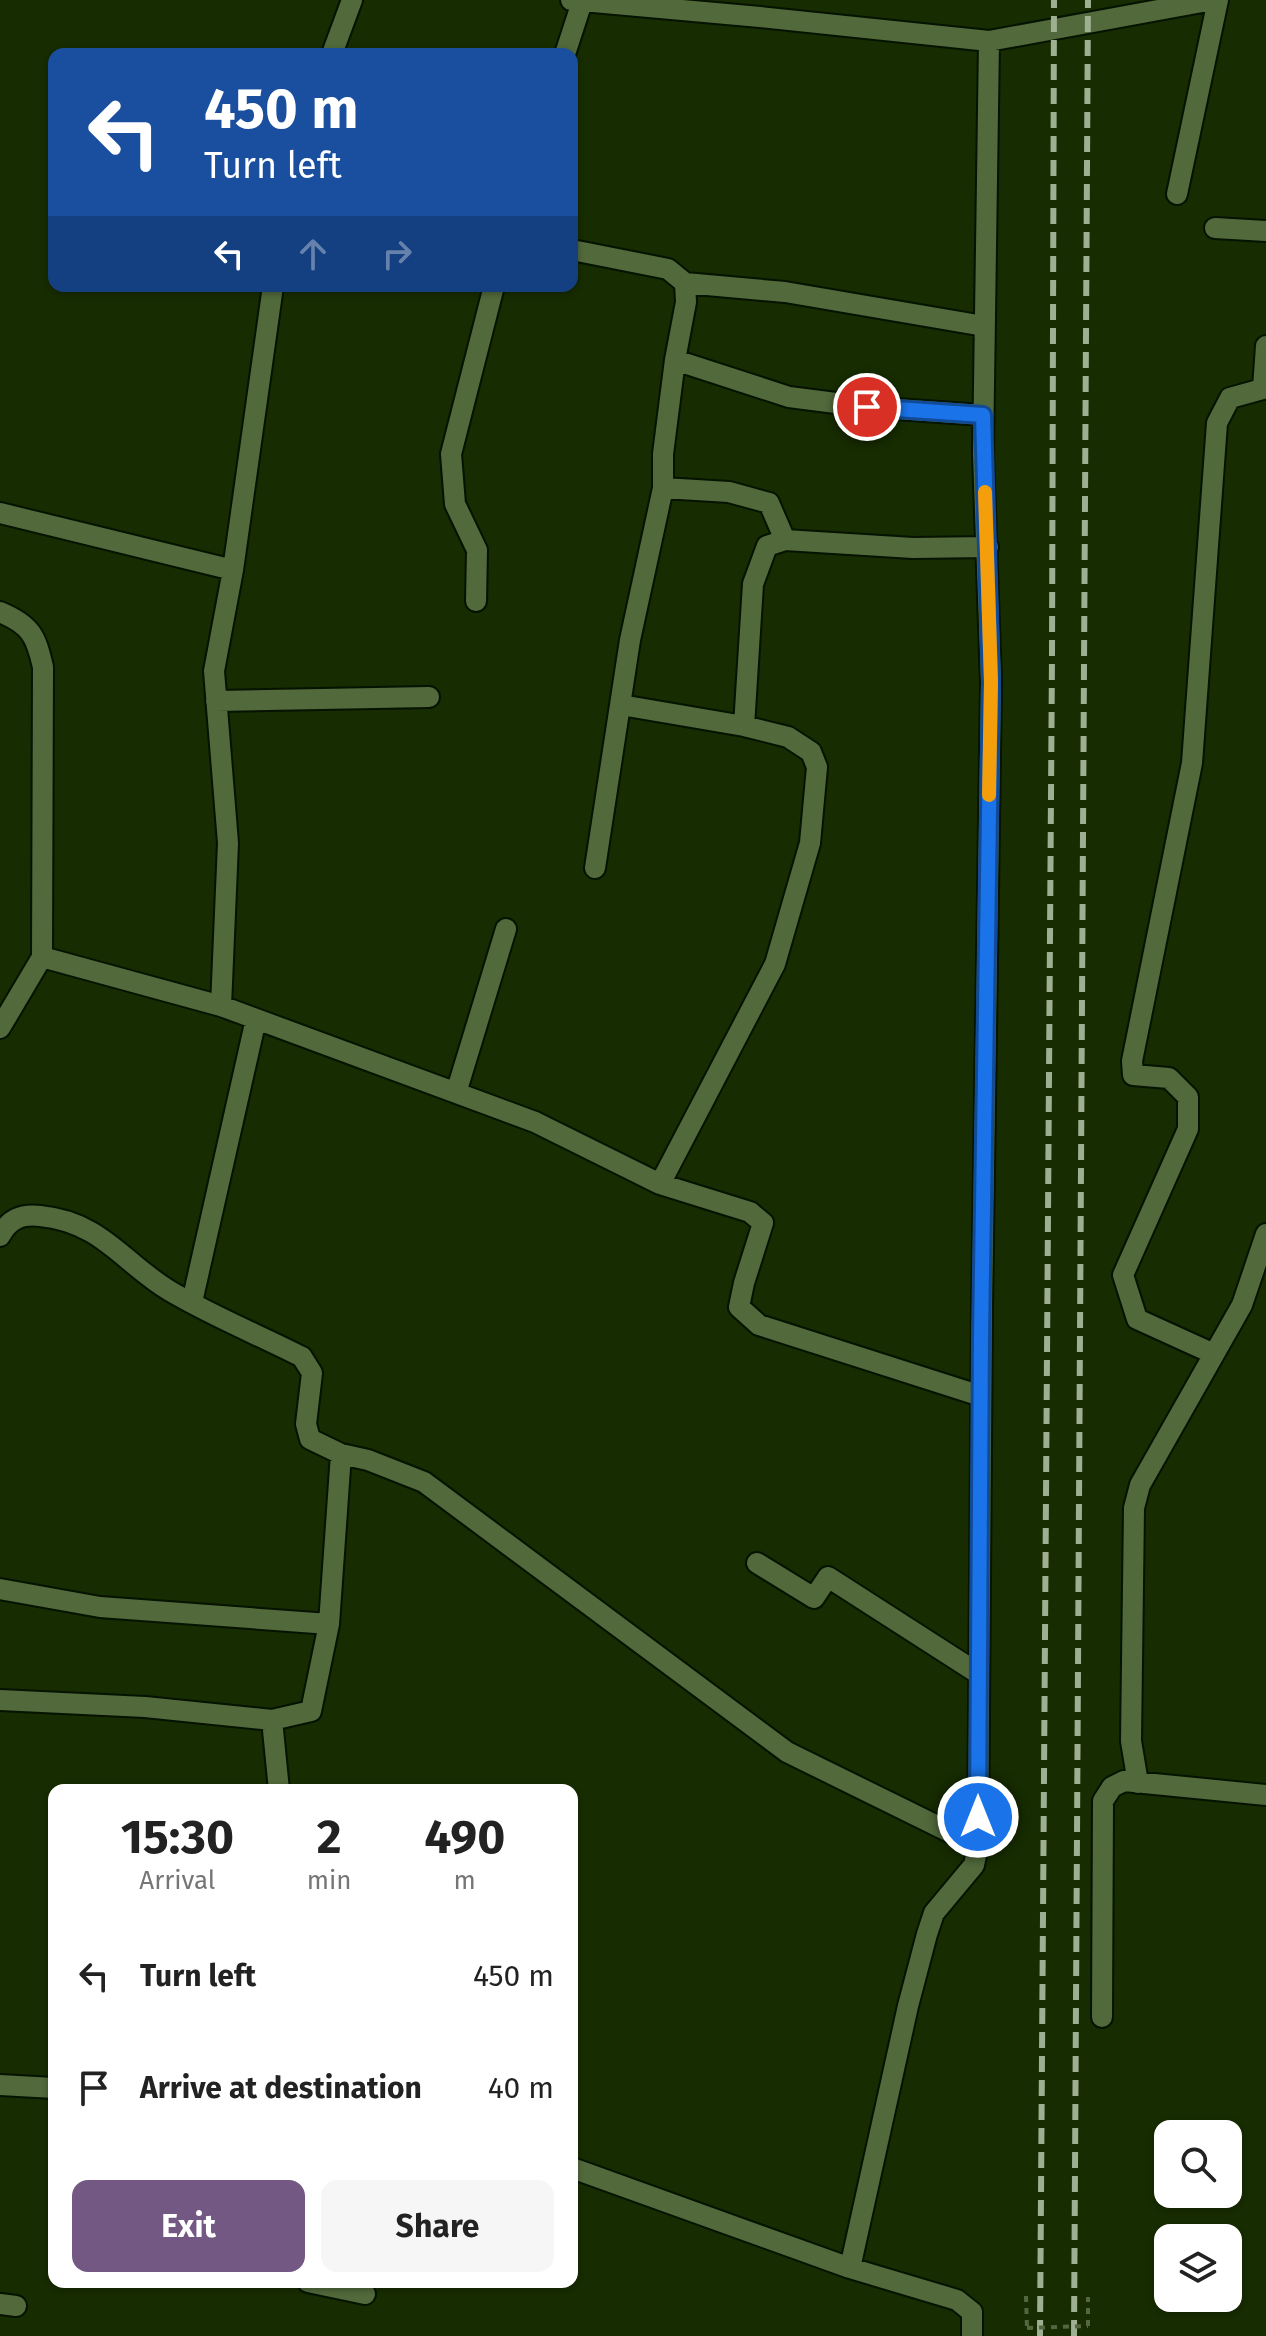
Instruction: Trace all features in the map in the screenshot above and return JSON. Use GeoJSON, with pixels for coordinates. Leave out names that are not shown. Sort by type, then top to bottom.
{"type":"FeatureCollection","features":[{"type":"Feature","properties":{"kind":"street"},"geometry":{"type":"LineString","coordinates":[[334,48],[352,0]]}},
{"type":"Feature","properties":{"kind":"street"},"geometry":{"type":"LineString","coordinates":[[566,48],[577,1],[762,8],[989,41],[1216,0],[1177,194]]}},
{"type":"Feature","properties":{"kind":"street"},"geometry":{"type":"LineString","coordinates":[[850,2268],[904,2021],[927,1934],[934,1913],[974,1865],[978,1846],[991,682],[983,415],[989,41]]}},
{"type":"Feature","properties":{"kind":"street"},"geometry":{"type":"LineString","coordinates":[[1215,228],[1266,231]]}},
{"type":"Feature","properties":{"kind":"street"},"geometry":{"type":"LineString","coordinates":[[578,251],[668,269],[685,283],[785,292],[984,326]]}},
{"type":"Feature","properties":{"kind":"street"},"geometry":{"type":"LineString","coordinates":[[595,868],[630,640],[663,488],[663,454],[686,302],[685,283]]}},
{"type":"Feature","properties":{"kind":"street"},"geometry":{"type":"LineString","coordinates":[[221,1006],[228,843],[214,671],[233,570],[267,292]]}},
{"type":"Feature","properties":{"kind":"street"},"geometry":{"type":"LineString","coordinates":[[476,601],[477,550],[455,504],[451,454],[492,292]]}},
{"type":"Feature","properties":{"kind":"street"},"geometry":{"type":"LineString","coordinates":[[1214,1354],[1137,1319],[1123,1275],[1188,1129],[1188,1097],[1169,1078],[1133,1075],[1132,1061],[1192,763],[1217,423],[1230,398],[1264,388],[1266,346]]}},
{"type":"Feature","properties":{"kind":"street"},"geometry":{"type":"LineString","coordinates":[[675,360],[789,397],[867,407],[983,415]]}},
{"type":"Feature","properties":{"kind":"street"},"geometry":{"type":"LineString","coordinates":[[663,488],[729,492],[769,503],[785,540]]}},
{"type":"Feature","properties":{"kind":"street"},"geometry":{"type":"LineString","coordinates":[[0,513],[233,570]]}},
{"type":"Feature","properties":{"kind":"street"},"geometry":{"type":"LineString","coordinates":[[744,726],[753,584],[767,546],[785,540],[913,548],[988,547]]}},
{"type":"Feature","properties":{"kind":"street"},"geometry":{"type":"LineString","coordinates":[[0,612],[26,625],[37,642],[43,667],[42,957],[0,1028]]}},
{"type":"Feature","properties":{"kind":"street"},"geometry":{"type":"LineString","coordinates":[[216,701],[429,697]]}},
{"type":"Feature","properties":{"kind":"street"},"geometry":{"type":"LineString","coordinates":[[621,705],[744,726],[788,737],[811,752],[817,767],[810,843],[775,964],[660,1184]]}},
{"type":"Feature","properties":{"kind":"street"},"geometry":{"type":"LineString","coordinates":[[456,1093],[506,929]]}},
{"type":"Feature","properties":{"kind":"street"},"geometry":{"type":"LineString","coordinates":[[42,957],[221,1006],[535,1122],[660,1184],[750,1212],[763,1223],[739,1307],[759,1325],[981,1396]]}},
{"type":"Feature","properties":{"kind":"street"},"geometry":{"type":"LineString","coordinates":[[192,1302],[256,1019]]}},
{"type":"Feature","properties":{"kind":"street"},"geometry":{"type":"LineString","coordinates":[[0,1236],[5,1225],[14,1218],[32,1215],[70,1221],[109,1242],[168,1290],[302,1357],[312,1373],[306,1424],[310,1439],[341,1454],[368,1460],[424,1482],[787,1752],[978,1846]]}},
{"type":"Feature","properties":{"kind":"street"},"geometry":{"type":"LineString","coordinates":[[1138,1783],[1131,1741],[1134,1508],[1140,1485],[1242,1305],[1266,1234]]}},
{"type":"Feature","properties":{"kind":"street"},"geometry":{"type":"LineString","coordinates":[[0,1700],[145,1707],[272,1720],[311,1711],[329,1624],[341,1454]]}},
{"type":"Feature","properties":{"kind":"street"},"geometry":{"type":"LineString","coordinates":[[757,1563],[814,1598],[828,1577],[979,1674]]}},
{"type":"Feature","properties":{"kind":"street"},"geometry":{"type":"LineString","coordinates":[[0,1589],[100,1607],[329,1624]]}},
{"type":"Feature","properties":{"kind":"street"},"geometry":{"type":"LineString","coordinates":[[272,1720],[278,1784]]}},
{"type":"Feature","properties":{"kind":"street"},"geometry":{"type":"LineString","coordinates":[[1102,2017],[1103,1801],[1112,1787],[1124,1781],[1266,1795]]}},
{"type":"Feature","properties":{"kind":"street"},"geometry":{"type":"LineString","coordinates":[[0,2085],[48,2088]]}},
{"type":"Feature","properties":{"kind":"street"},"geometry":{"type":"LineString","coordinates":[[578,2170],[850,2268],[957,2300],[972,2312],[972,2336]]}},
{"type":"Feature","properties":{"kind":"street"},"geometry":{"type":"LineString","coordinates":[[336,2288],[365,2294]]}},
{"type":"Feature","properties":{"kind":"path"},"geometry":{"type":"LineString","coordinates":[[1026,2296],[1027,2328],[1088,2326],[1088,2297]]}},
{"type":"Feature","properties":{"kind":"railway"},"geometry":{"type":"LineString","coordinates":[[1040,2336],[1054,0]]}},
{"type":"Feature","properties":{"kind":"railway"},"geometry":{"type":"LineString","coordinates":[[1074,2336],[1088,0]]}},
{"type":"Feature","properties":{"kind":"slow traffic"},"geometry":{"type":"LineString","coordinates":[[985,492],[991,682],[989,795]]}},
{"type":"Feature","properties":{"kind":"route"},"geometry":{"type":"LineString","coordinates":[[867,407],[983,415],[991,682],[981,1337],[978,1817]]}}]}
